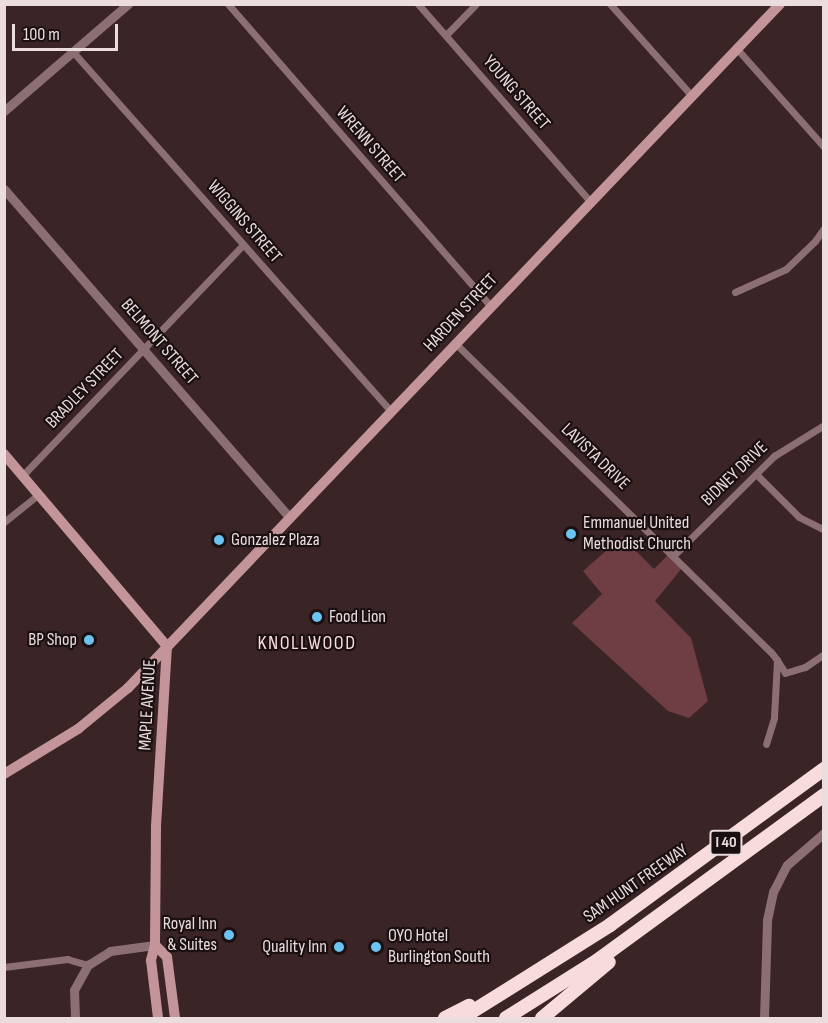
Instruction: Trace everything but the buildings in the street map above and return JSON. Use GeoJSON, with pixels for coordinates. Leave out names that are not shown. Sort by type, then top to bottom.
{"type":"FeatureCollection","features":[{"type":"Feature","properties":{"kind":"highway","name":"SAM HUNT FREEWAY"},"geometry":{"type":"LineString","coordinates":[[462,1018],[541,970],[672,882],[824,769]]}},
{"type":"Feature","properties":{"kind":"highway","name":"I 40"},"geometry":{"type":"LineString","coordinates":[[506,1018],[598,960],[824,795]]}},
{"type":"Feature","properties":{"kind":"highway"},"geometry":{"type":"LineString","coordinates":[[542,1018],[709,881]]}},
{"type":"Feature","properties":{"kind":"highway"},"geometry":{"type":"LineString","coordinates":[[445,1018],[541,970]]}},
{"type":"Feature","properties":{"kind":"main road","name":"HARDEN STREET"},"geometry":{"type":"LineString","coordinates":[[4,774],[53,746],[102,710],[167,646],[288,516],[456,344],[490,305],[780,4]]}},
{"type":"Feature","properties":{"kind":"main road","name":"MAPLE AVENUE"},"geometry":{"type":"LineString","coordinates":[[4,454],[167,646],[156,828],[155,945],[151,960],[158,1018]]}},
{"type":"Feature","properties":{"kind":"main road","name":"MAPLE AVENUE"},"geometry":{"type":"LineString","coordinates":[[155,945],[167,957],[175,1018]]}},
{"type":"Feature","properties":{"kind":"street"},"geometry":{"type":"LineString","coordinates":[[4,111],[74,53],[128,4]]}},
{"type":"Feature","properties":{"kind":"street","name":"WRENN STREET"},"geometry":{"type":"LineString","coordinates":[[228,4],[490,305]]}},
{"type":"Feature","properties":{"kind":"street","name":"YOUNG STREET"},"geometry":{"type":"LineString","coordinates":[[418,4],[591,202]]}},
{"type":"Feature","properties":{"kind":"street"},"geometry":{"type":"LineString","coordinates":[[446,35],[476,4]]}},
{"type":"Feature","properties":{"kind":"street"},"geometry":{"type":"LineString","coordinates":[[610,4],[692,96]]}},
{"type":"Feature","properties":{"kind":"street"},"geometry":{"type":"LineString","coordinates":[[738,50],[824,147]]}},
{"type":"Feature","properties":{"kind":"street","name":"WIGGINS STREET"},"geometry":{"type":"LineString","coordinates":[[74,53],[390,410]]}},
{"type":"Feature","properties":{"kind":"street","name":"BELMONT STREET"},"geometry":{"type":"LineString","coordinates":[[4,189],[288,516]]}},
{"type":"Feature","properties":{"kind":"street"},"geometry":{"type":"LineString","coordinates":[[735,292],[786,269],[815,242],[824,228]]}},
{"type":"Feature","properties":{"kind":"street","name":"BRADLEY STREET"},"geometry":{"type":"LineString","coordinates":[[23,475],[243,245]]}},
{"type":"Feature","properties":{"kind":"street","name":"LAVISTA DRIVE"},"geometry":{"type":"LineString","coordinates":[[456,344],[674,555],[777,660]]}},
{"type":"Feature","properties":{"kind":"street","name":"BIDNEY DRIVE"},"geometry":{"type":"LineString","coordinates":[[674,555],[787,446],[824,425]]}},
{"type":"Feature","properties":{"kind":"street"},"geometry":{"type":"LineString","coordinates":[[757,475],[798,517],[824,531]]}},
{"type":"Feature","properties":{"kind":"street"},"geometry":{"type":"LineString","coordinates":[[4,522],[39,494]]}},
{"type":"Feature","properties":{"kind":"street"},"geometry":{"type":"LineString","coordinates":[[777,660],[785,673],[805,667],[824,654]]}},
{"type":"Feature","properties":{"kind":"street"},"geometry":{"type":"LineString","coordinates":[[766,744],[773,726],[777,660]]}},
{"type":"Feature","properties":{"kind":"street"},"geometry":{"type":"LineString","coordinates":[[764,1018],[767,920],[776,883],[787,865],[824,833]]}},
{"type":"Feature","properties":{"kind":"street"},"geometry":{"type":"LineString","coordinates":[[75,1018],[74,990],[88,965],[110,951],[155,945]]}},
{"type":"Feature","properties":{"kind":"street"},"geometry":{"type":"LineString","coordinates":[[4,967],[67,959],[88,965]]}},
{"type":"Feature","properties":{"kind":"shaded area"},"geometry":{"type":"Polygon","coordinates":[[[622,537],[654,569],[670,553],[683,567],[655,601],[691,638],[708,701],[689,718],[668,711],[572,623],[602,594],[583,571],[622,537]]]}},
{"type":"Feature","properties":{"kind":"place","name":"Emmanuel United Methodist Church"},"geometry":{"type":"Point","coordinates":[571,534]}},
{"type":"Feature","properties":{"kind":"place","name":"Gonzalez Plaza"},"geometry":{"type":"Point","coordinates":[219,540]}},
{"type":"Feature","properties":{"kind":"place","name":"Food Lion"},"geometry":{"type":"Point","coordinates":[317,617]}},
{"type":"Feature","properties":{"kind":"place","name":"BP Shop"},"geometry":{"type":"Point","coordinates":[89,640]}},
{"type":"Feature","properties":{"kind":"place","name":"Royal Inn & Suites"},"geometry":{"type":"Point","coordinates":[229,935]}},
{"type":"Feature","properties":{"kind":"place","name":"Quality Inn"},"geometry":{"type":"Point","coordinates":[339,947]}},
{"type":"Feature","properties":{"kind":"place","name":"OYO Hotel Burlington South"},"geometry":{"type":"Point","coordinates":[376,947]}},
{"type":"Feature","properties":{"kind":"district","name":"KNOLLWOOD"},"geometry":{"type":"Point","coordinates":[307,643]}}]}
